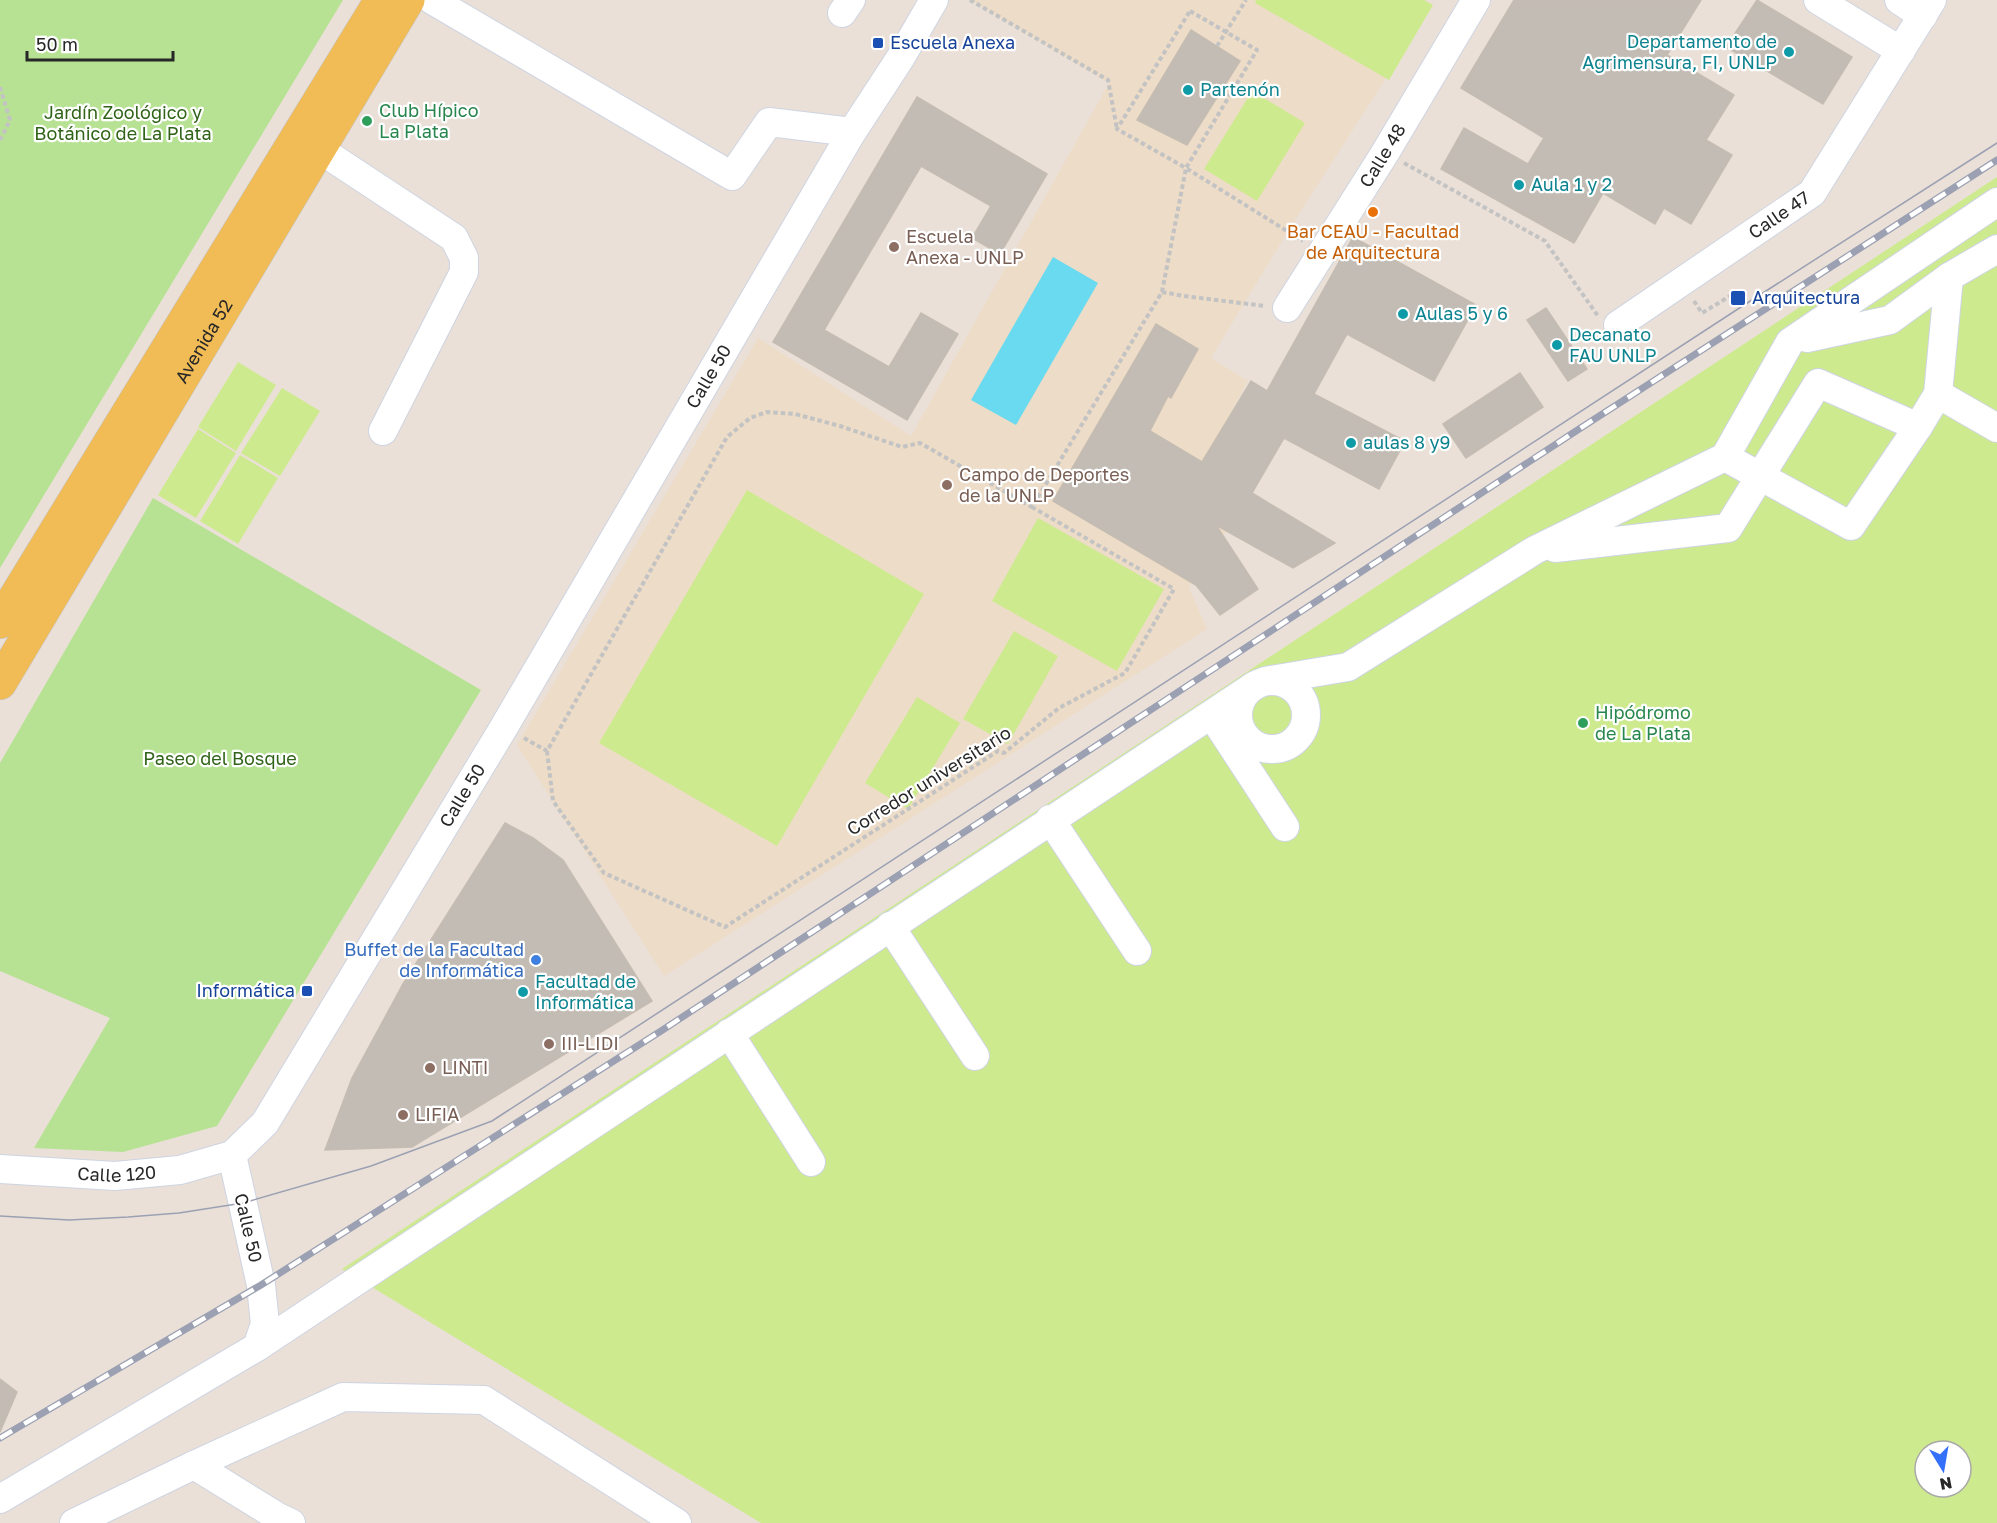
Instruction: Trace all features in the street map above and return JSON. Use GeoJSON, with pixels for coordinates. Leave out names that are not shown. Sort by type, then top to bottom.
{"type":"FeatureCollection","features":[{"type":"Feature","properties":{"kind":"main road","name":"Avenida 52"},"geometry":{"type":"LineString","coordinates":[[0,622],[381,0]]}},
{"type":"Feature","properties":{"kind":"main road","name":"Avenida 52"},"geometry":{"type":"LineString","coordinates":[[0,683],[408,0]]}},
{"type":"Feature","properties":{"kind":"street"},"geometry":{"type":"LineString","coordinates":[[432,0],[732,176],[769,122],[852,132]]}},
{"type":"Feature","properties":{"kind":"street","name":"Calle 50"},"geometry":{"type":"LineString","coordinates":[[257,1347],[265,1324],[261,1285],[232,1155],[266,1123],[504,727],[852,132],[901,57],[934,0]]}},
{"type":"Feature","properties":{"kind":"street","name":"Calle 48"},"geometry":{"type":"LineString","coordinates":[[1287,308],[1385,153],[1476,0]]}},
{"type":"Feature","properties":{"kind":"street"},"geometry":{"type":"LineString","coordinates":[[1818,0],[1901,51]]}},
{"type":"Feature","properties":{"kind":"street"},"geometry":{"type":"LineString","coordinates":[[1899,0],[1928,8]]}},
{"type":"Feature","properties":{"kind":"street","name":"Calle 47"},"geometry":{"type":"LineString","coordinates":[[1611,325],[1681,282],[1812,193],[1928,8]]}},
{"type":"Feature","properties":{"kind":"street"},"geometry":{"type":"LineString","coordinates":[[319,149],[454,237],[464,258],[464,272],[383,431]]}},
{"type":"Feature","properties":{"kind":"street"},"geometry":{"type":"LineString","coordinates":[[0,1499],[257,1347],[1050,819],[1259,684],[1310,673],[1348,668],[1535,550],[1725,457],[1790,342],[1997,202]]}},
{"type":"Feature","properties":{"kind":"street"},"geometry":{"type":"LineString","coordinates":[[1790,342],[1890,320],[1949,277],[1997,249]]}},
{"type":"Feature","properties":{"kind":"street"},"geometry":{"type":"LineString","coordinates":[[1725,457],[1851,526],[1938,394],[1949,277]]}},
{"type":"Feature","properties":{"kind":"street"},"geometry":{"type":"LineString","coordinates":[[1535,550],[1728,528],[1818,383],[1918,427]]}},
{"type":"Feature","properties":{"kind":"street"},"geometry":{"type":"LineString","coordinates":[[1938,394],[1997,428]]}},
{"type":"Feature","properties":{"kind":"street"},"geometry":{"type":"LineString","coordinates":[[1306,714],[1304,702],[1297,692],[1277,681],[1259,684],[1245,693],[1238,713],[1243,733],[1259,747],[1280,748],[1290,744],[1299,736],[1304,726],[1306,714],[1306,689],[1310,673]]}},
{"type":"Feature","properties":{"kind":"street"},"geometry":{"type":"LineString","coordinates":[[1211,714],[1285,826]]}},
{"type":"Feature","properties":{"kind":"street"},"geometry":{"type":"LineString","coordinates":[[1050,819],[1137,951]]}},
{"type":"Feature","properties":{"kind":"street"},"geometry":{"type":"LineString","coordinates":[[890,926],[975,1056]]}},
{"type":"Feature","properties":{"kind":"street"},"geometry":{"type":"LineString","coordinates":[[729,1033],[811,1162]]}},
{"type":"Feature","properties":{"kind":"street","name":"Calle 120"},"geometry":{"type":"LineString","coordinates":[[0,1169],[115,1176],[180,1170],[232,1155]]}},
{"type":"Feature","properties":{"kind":"street"},"geometry":{"type":"LineString","coordinates":[[74,1523],[343,1397],[484,1400],[677,1523]]}},
{"type":"Feature","properties":{"kind":"street"},"geometry":{"type":"LineString","coordinates":[[194,1465],[291,1523]]}},
{"type":"Feature","properties":{"kind":"path"},"geometry":{"type":"LineString","coordinates":[[970,0],[1108,80],[1117,129]]}},
{"type":"Feature","properties":{"kind":"path"},"geometry":{"type":"LineString","coordinates":[[1216,46],[1246,0]]}},
{"type":"Feature","properties":{"kind":"path"},"geometry":{"type":"LineString","coordinates":[[1032,507],[1162,292],[1186,168],[1257,50],[1190,11],[1117,129]]}},
{"type":"Feature","properties":{"kind":"path"},"geometry":{"type":"LineString","coordinates":[[0,87],[10,120],[0,140]]}},
{"type":"Feature","properties":{"kind":"path"},"geometry":{"type":"LineString","coordinates":[[1117,129],[1186,168],[1322,253]]}},
{"type":"Feature","properties":{"kind":"path"},"geometry":{"type":"LineString","coordinates":[[1385,153],[1545,241],[1611,325]]}},
{"type":"Feature","properties":{"kind":"path"},"geometry":{"type":"LineString","coordinates":[[1681,282],[1702,313],[1734,293],[1738,298]]}},
{"type":"Feature","properties":{"kind":"path"},"geometry":{"type":"LineString","coordinates":[[1162,292],[1184,297],[1287,308]]}},
{"type":"Feature","properties":{"kind":"path","name":"Corredor universitario"},"geometry":{"type":"LineString","coordinates":[[767,412],[795,414],[902,447],[920,443],[1174,589],[1125,673],[1059,708],[1004,753],[998,751],[725,927],[604,873],[553,801],[547,751],[727,436],[750,418],[767,412]]}},
{"type":"Feature","properties":{"kind":"path"},"geometry":{"type":"LineString","coordinates":[[504,727],[547,751]]}},
{"type":"Feature","properties":{"kind":"shaded area","name":"Campo de Deportes de la UNLP"},"geometry":{"type":"Polygon","coordinates":[[[971,0],[1424,0],[1433,5],[1288,231],[1211,358],[1248,381],[1200,470],[1246,501],[1189,587],[1207,629],[664,976],[517,745],[758,338],[911,436],[1109,83],[971,0]]]}},
{"type":"Feature","properties":{"kind":"green space","name":"Jardín Zoológico y Botánico de La Plata"},"geometry":{"type":"Polygon","coordinates":[[[0,0],[343,0],[0,568],[0,0]]]}},
{"type":"Feature","properties":{"kind":"green space"},"geometry":{"type":"Polygon","coordinates":[[[1256,0],[1424,0],[1433,5],[1389,80],[1255,3],[1256,0]]]}},
{"type":"Feature","properties":{"kind":"green space"},"geometry":{"type":"Polygon","coordinates":[[[1252,91],[1305,123],[1257,201],[1204,169],[1252,91]]]}},
{"type":"Feature","properties":{"kind":"green space","name":"Hipódromo de La Plata"},"geometry":{"type":"Polygon","coordinates":[[[1997,177],[1997,1523],[761,1523],[342,1269],[1997,177]]]}},
{"type":"Feature","properties":{"kind":"green space"},"geometry":{"type":"Polygon","coordinates":[[[238,362],[276,385],[236,451],[198,427],[238,362]]]}},
{"type":"Feature","properties":{"kind":"green space"},"geometry":{"type":"Polygon","coordinates":[[[282,388],[320,411],[280,476],[241,453],[282,388]]]}},
{"type":"Feature","properties":{"kind":"green space"},"geometry":{"type":"Polygon","coordinates":[[[198,429],[236,453],[196,518],[158,495],[198,429]]]}},
{"type":"Feature","properties":{"kind":"green space"},"geometry":{"type":"Polygon","coordinates":[[[240,455],[278,478],[238,544],[200,521],[240,455]]]}},
{"type":"Feature","properties":{"kind":"green space"},"geometry":{"type":"Polygon","coordinates":[[[747,490],[924,594],[777,846],[599,743],[747,490]]]}},
{"type":"Feature","properties":{"kind":"green space","name":"Paseo del Bosque"},"geometry":{"type":"Polygon","coordinates":[[[153,498],[481,690],[217,1126],[123,1152],[34,1148],[110,1018],[0,971],[0,763],[153,498]]]}},
{"type":"Feature","properties":{"kind":"green space"},"geometry":{"type":"Polygon","coordinates":[[[1038,518],[1164,589],[1117,671],[992,601],[1038,518]]]}},
{"type":"Feature","properties":{"kind":"green space"},"geometry":{"type":"Polygon","coordinates":[[[1014,631],[1058,656],[1008,744],[963,719],[1014,631]]]}},
{"type":"Feature","properties":{"kind":"green space"},"geometry":{"type":"Polygon","coordinates":[[[917,697],[960,723],[908,809],[865,783],[917,697]]]}},
{"type":"Feature","properties":{"kind":"water"},"geometry":{"type":"Polygon","coordinates":[[[1053,257],[1098,283],[1016,425],[971,400],[1053,257]]]}},
{"type":"Feature","properties":{"kind":"building"},"geometry":{"type":"Polygon","coordinates":[[[1514,0],[1701,0],[1667,55],[1734,95],[1706,140],[1732,155],[1691,224],[1664,208],[1655,224],[1603,193],[1574,243],[1441,169],[1464,128],[1528,164],[1544,138],[1461,88],[1514,0]]]}},
{"type":"Feature","properties":{"kind":"building","name":"Departamento de Agrimensura, FI, UNLP"},"geometry":{"type":"Polygon","coordinates":[[[1757,0],[1852,57],[1823,104],[1726,47],[1757,0]]]}},
{"type":"Feature","properties":{"kind":"building","name":"Partenón"},"geometry":{"type":"Polygon","coordinates":[[[1191,30],[1240,61],[1187,145],[1137,120],[1191,30]]]}},
{"type":"Feature","properties":{"kind":"building"},"geometry":{"type":"Polygon","coordinates":[[[917,97],[1047,174],[1000,254],[972,238],[991,206],[921,166],[824,330],[889,367],[921,313],[958,334],[907,420],[773,342],[917,97]]]}},
{"type":"Feature","properties":{"kind":"building"},"geometry":{"type":"Polygon","coordinates":[[[1353,237],[1476,305],[1434,381],[1347,334],[1314,394],[1405,441],[1379,489],[1284,438],[1252,493],[1335,543],[1293,568],[1216,525],[1258,589],[1220,615],[1196,585],[1053,501],[1156,324],[1198,349],[1171,398],[1168,396],[1150,431],[1202,462],[1251,381],[1267,391],[1353,237]]]}},
{"type":"Feature","properties":{"kind":"building","name":"Decanato FAU UNLP"},"geometry":{"type":"Polygon","coordinates":[[[1546,308],[1587,369],[1568,381],[1527,320],[1546,308]]]}},
{"type":"Feature","properties":{"kind":"building"},"geometry":{"type":"Polygon","coordinates":[[[1520,373],[1543,407],[1466,458],[1443,424],[1520,373]]]}},
{"type":"Feature","properties":{"kind":"building","name":"Facultad de Informática"},"geometry":{"type":"Polygon","coordinates":[[[505,823],[533,838],[563,860],[652,1001],[412,1147],[325,1150],[352,1078],[403,984],[505,823]]]}},
{"type":"Feature","properties":{"kind":"building"},"geometry":{"type":"Polygon","coordinates":[[[0,1379],[17,1392],[0,1432],[0,1379]]]}},
{"type":"Feature","properties":{"kind":"tram line"},"geometry":{"type":"LineString","coordinates":[[0,1216],[69,1220],[128,1217],[179,1213],[243,1203],[371,1166],[492,1121],[1741,307],[1997,143]]}},
{"type":"Feature","properties":{"kind":"railway"},"geometry":{"type":"LineString","coordinates":[[0,1438],[261,1285],[661,1031],[1576,431],[1997,160]]}},
{"type":"Feature","properties":{"kind":"place","name":"Escuela Anexa"},"geometry":{"type":"Point","coordinates":[878,43]}},
{"type":"Feature","properties":{"kind":"place","name":"Departamento de Agrimensura, FI, UNLP"},"geometry":{"type":"Point","coordinates":[1789,52]}},
{"type":"Feature","properties":{"kind":"place","name":"Partenón"},"geometry":{"type":"Point","coordinates":[1188,90]}},
{"type":"Feature","properties":{"kind":"place","name":"Club Hípico La Plata"},"geometry":{"type":"Point","coordinates":[367,121]}},
{"type":"Feature","properties":{"kind":"place","name":"Aula 1 y 2"},"geometry":{"type":"Point","coordinates":[1519,185]}},
{"type":"Feature","properties":{"kind":"place","name":"Bar CEAU - Facultad de Arquitectura"},"geometry":{"type":"Point","coordinates":[1373,212]}},
{"type":"Feature","properties":{"kind":"place","name":"Escuela Anexa - UNLP"},"geometry":{"type":"Point","coordinates":[894,247]}},
{"type":"Feature","properties":{"kind":"place","name":"Arquitectura"},"geometry":{"type":"Point","coordinates":[1738,298]}},
{"type":"Feature","properties":{"kind":"place","name":"Aulas 5 y 6"},"geometry":{"type":"Point","coordinates":[1403,314]}},
{"type":"Feature","properties":{"kind":"place","name":"Decanato FAU UNLP"},"geometry":{"type":"Point","coordinates":[1557,345]}},
{"type":"Feature","properties":{"kind":"place","name":"aulas 8 y9"},"geometry":{"type":"Point","coordinates":[1351,443]}},
{"type":"Feature","properties":{"kind":"place","name":"Campo de Deportes de la UNLP"},"geometry":{"type":"Point","coordinates":[947,485]}},
{"type":"Feature","properties":{"kind":"place","name":"Hipódromo de La Plata"},"geometry":{"type":"Point","coordinates":[1583,723]}},
{"type":"Feature","properties":{"kind":"place","name":"Buffet de la Facultad de Informática"},"geometry":{"type":"Point","coordinates":[536,960]}},
{"type":"Feature","properties":{"kind":"place","name":"Informática"},"geometry":{"type":"Point","coordinates":[307,991]}},
{"type":"Feature","properties":{"kind":"place","name":"Facultad de Informática"},"geometry":{"type":"Point","coordinates":[523,992]}},
{"type":"Feature","properties":{"kind":"place","name":"III-LIDI"},"geometry":{"type":"Point","coordinates":[549,1044]}},
{"type":"Feature","properties":{"kind":"place","name":"LINTI"},"geometry":{"type":"Point","coordinates":[430,1068]}},
{"type":"Feature","properties":{"kind":"place","name":"LIFIA"},"geometry":{"type":"Point","coordinates":[403,1115]}}]}
